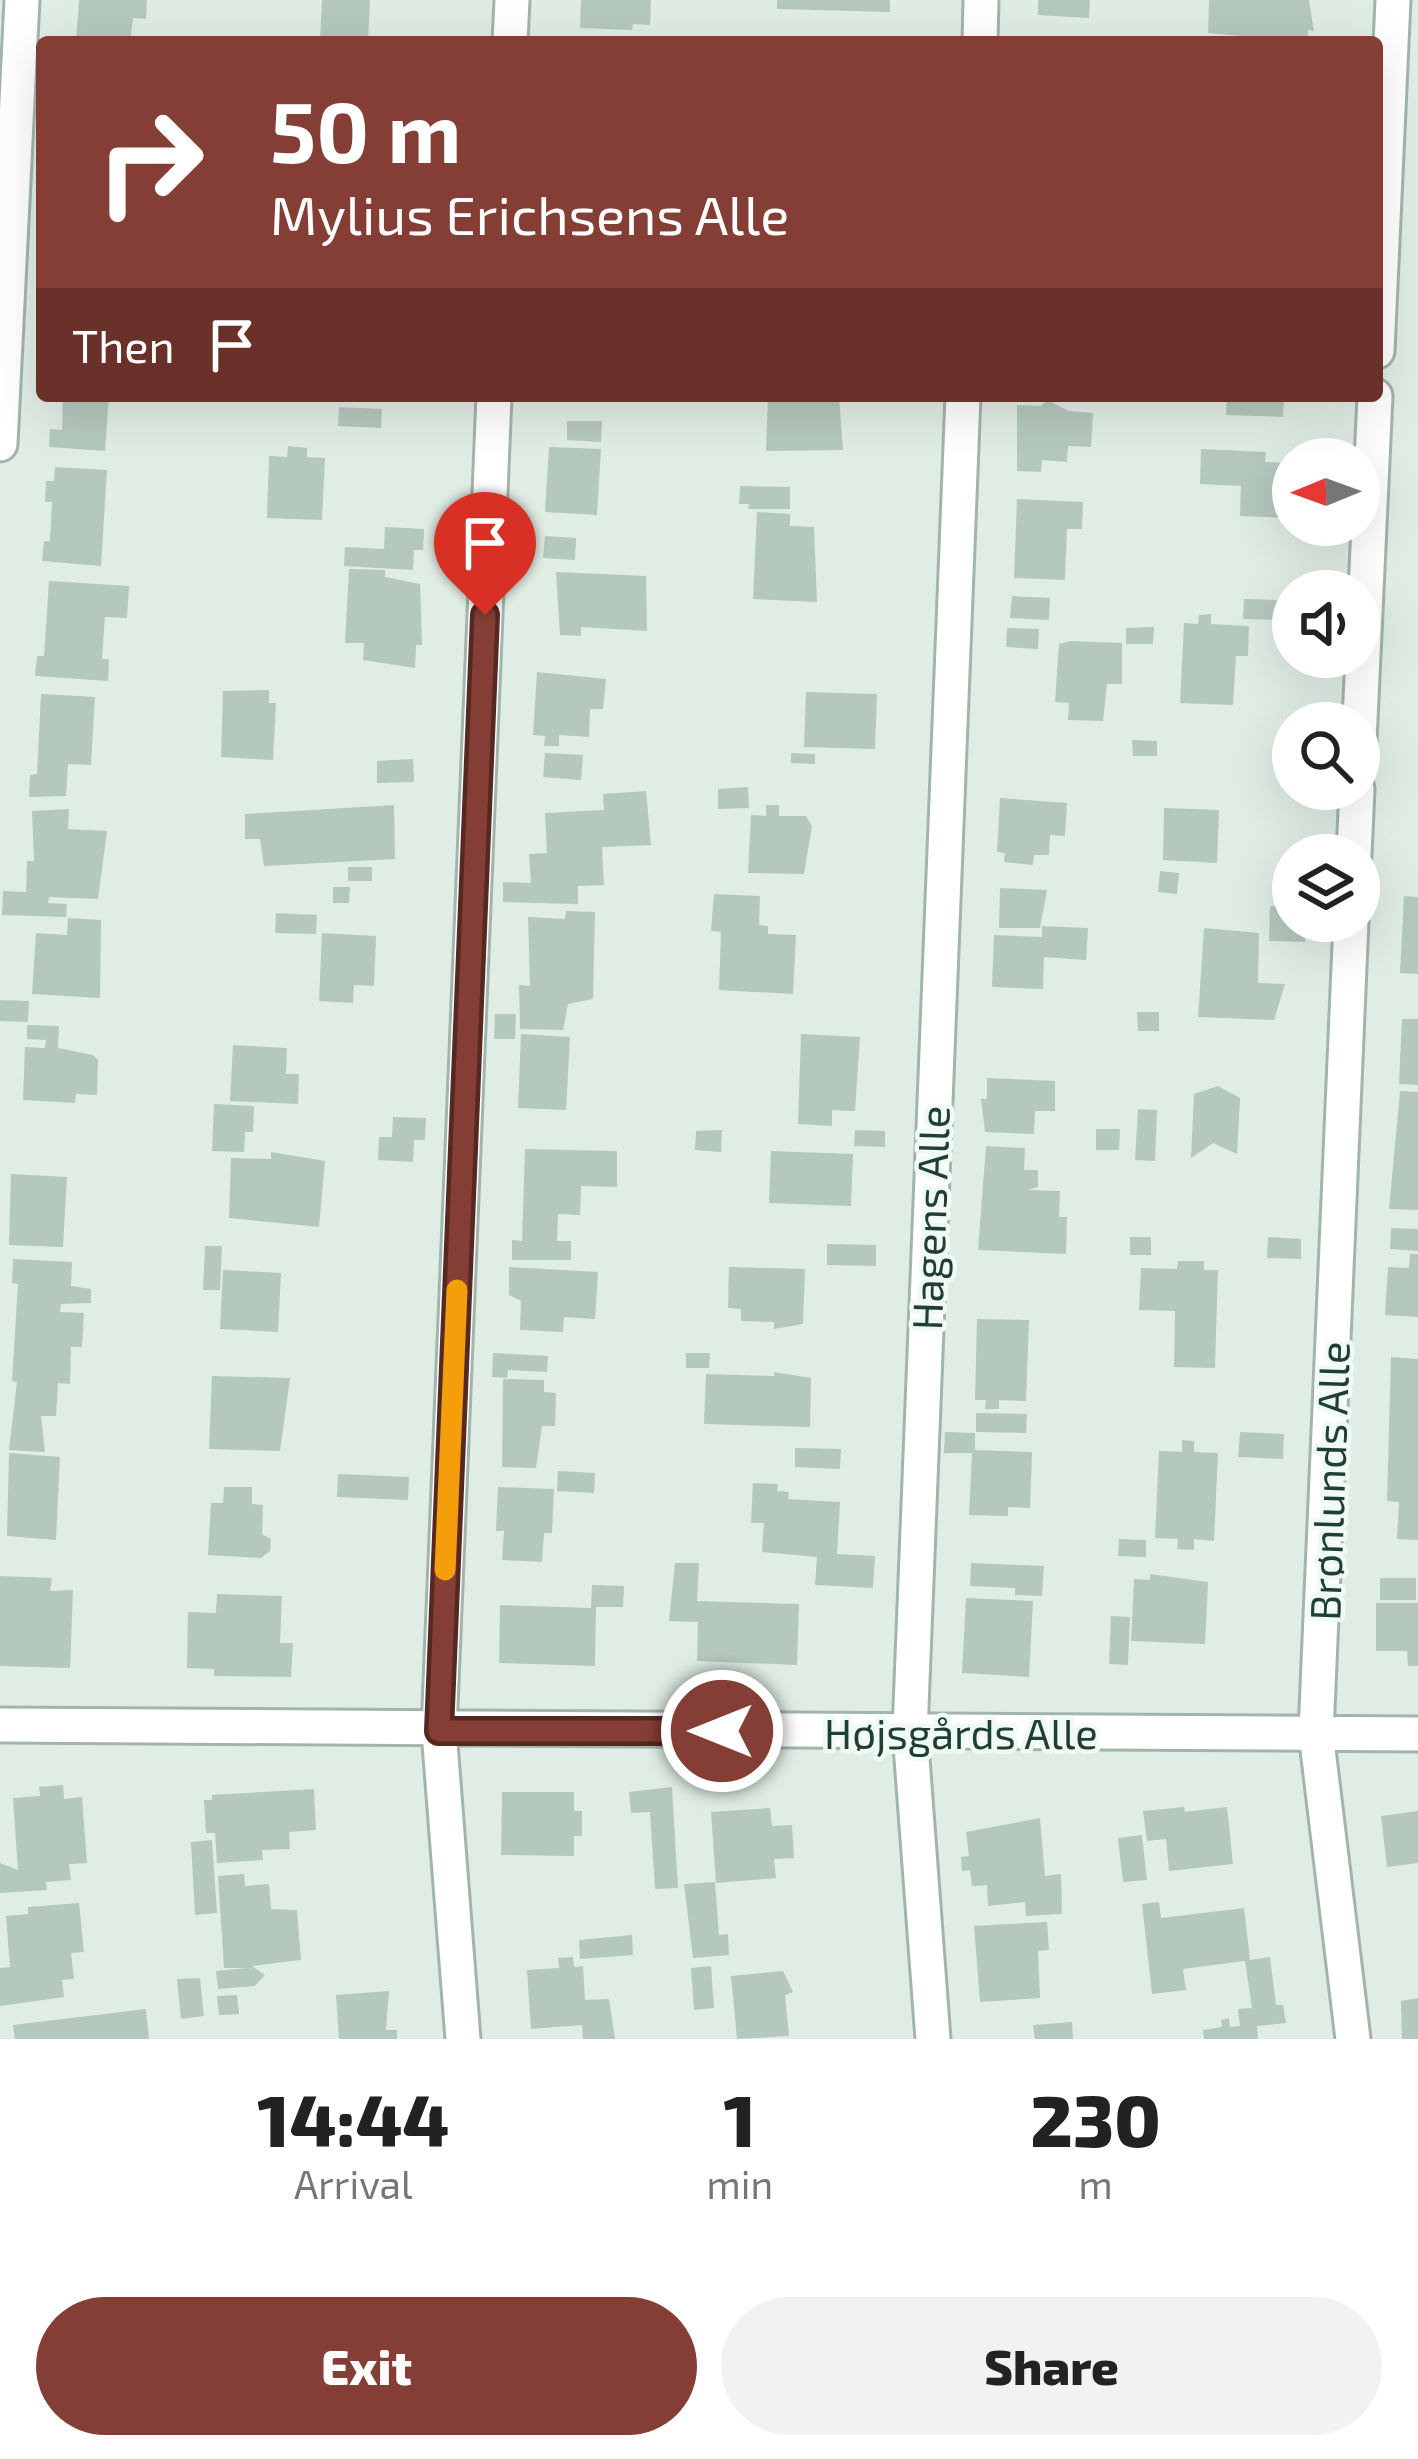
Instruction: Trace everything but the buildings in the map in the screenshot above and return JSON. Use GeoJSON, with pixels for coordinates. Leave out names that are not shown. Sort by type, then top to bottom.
{"type":"FeatureCollection","features":[{"type":"Feature","properties":{"kind":"street"},"geometry":{"type":"LineString","coordinates":[[0,444],[22,0]]}},
{"type":"Feature","properties":{"kind":"street"},"geometry":{"type":"LineString","coordinates":[[510,36],[512,0]]}},
{"type":"Feature","properties":{"kind":"street"},"geometry":{"type":"LineString","coordinates":[[980,36],[981,0]]}},
{"type":"Feature","properties":{"kind":"street"},"geometry":{"type":"LineString","coordinates":[[1383,219],[1393,0]]}},
{"type":"Feature","properties":{"kind":"street"},"geometry":{"type":"LineString","coordinates":[[463,2039],[439,1731],[494,402]]}},
{"type":"Feature","properties":{"kind":"street","name":"Hagens Alle"},"geometry":{"type":"LineString","coordinates":[[933,2039],[910,1732],[963,402]]}},
{"type":"Feature","properties":{"kind":"street"},"geometry":{"type":"LineString","coordinates":[[1361,702],[1375,402]]}},
{"type":"Feature","properties":{"kind":"street","name":"Brønlunds Alle"},"geometry":{"type":"LineString","coordinates":[[1351,942],[1316,1733],[1354,2039]]}},
{"type":"Feature","properties":{"kind":"street","name":"Højsgårds Alle"},"geometry":{"type":"LineString","coordinates":[[0,1725],[1418,1734]]}},
{"type":"Feature","properties":{"kind":"slow traffic"},"geometry":{"type":"LineString","coordinates":[[445,1570],[457,1290]]}},
{"type":"Feature","properties":{"kind":"route"},"geometry":{"type":"LineString","coordinates":[[485,615],[439,1731],[722,1731]]}}]}
